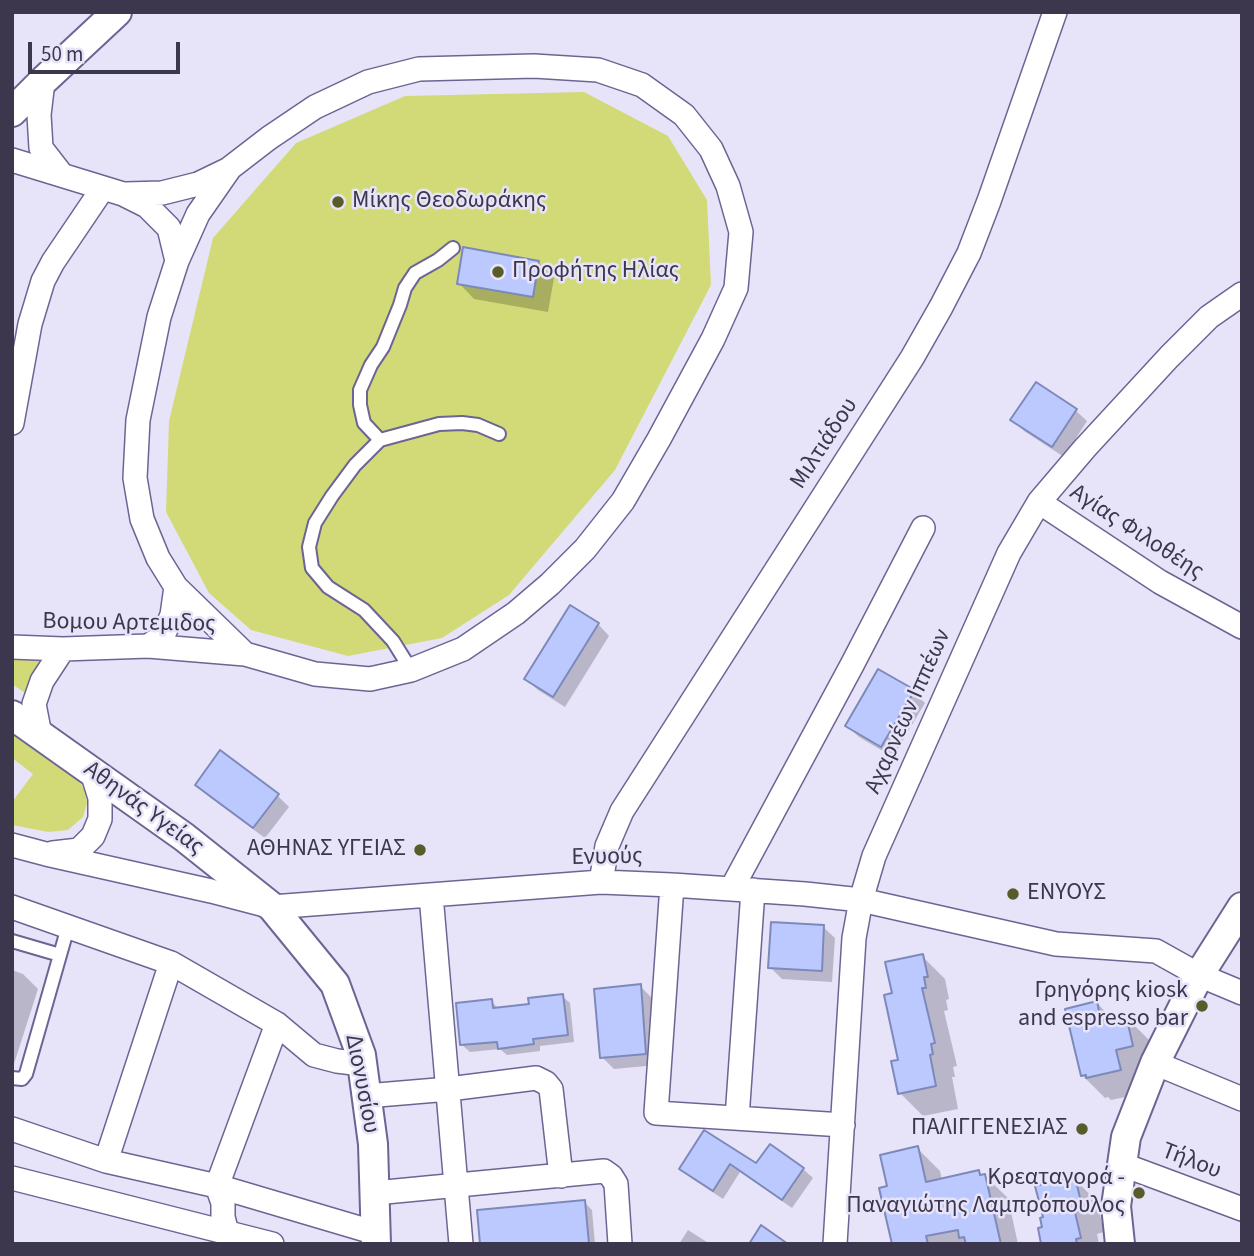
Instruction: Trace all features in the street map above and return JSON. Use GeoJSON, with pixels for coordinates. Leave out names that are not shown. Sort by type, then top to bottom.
{"type":"FeatureCollection","features":[{"type":"Feature","properties":{"kind":"street"},"geometry":{"type":"LineString","coordinates":[[12,113],[117,12]]}},
{"type":"Feature","properties":{"kind":"street","name":"Μιλτιάδου"},"geometry":{"type":"LineString","coordinates":[[601,882],[607,846],[622,811],[912,358],[941,307],[974,240],[1055,12]]}},
{"type":"Feature","properties":{"kind":"street","name":"Βομου Αρτεμιδος"},"geometry":{"type":"LineString","coordinates":[[12,646],[63,649],[148,646],[245,654],[316,674],[370,679],[411,670],[463,649],[516,613],[550,584],[585,549],[623,500],[713,340],[736,288],[741,233],[728,186],[711,149],[684,115],[642,85],[598,70],[534,66],[419,69],[368,82],[315,107],[230,168]]}},
{"type":"Feature","properties":{"kind":"street"},"geometry":{"type":"LineString","coordinates":[[43,81],[39,115],[41,148],[62,175]]}},
{"type":"Feature","properties":{"kind":"street"},"geometry":{"type":"LineString","coordinates":[[12,160],[113,191],[147,206],[169,228],[177,261]]}},
{"type":"Feature","properties":{"kind":"street"},"geometry":{"type":"LineString","coordinates":[[113,191],[162,192],[198,184],[230,168]]}},
{"type":"Feature","properties":{"kind":"street"},"geometry":{"type":"LineString","coordinates":[[230,168],[198,214],[177,261],[159,317],[138,420],[135,478],[142,519],[158,558],[176,587],[245,654]]}},
{"type":"Feature","properties":{"kind":"street"},"geometry":{"type":"LineString","coordinates":[[12,423],[30,324],[43,281],[53,262],[113,191]]}},
{"type":"Feature","properties":{"kind":"street","name":"Αχαρνέων Ιππέων"},"geometry":{"type":"LineString","coordinates":[[835,1244],[854,938],[861,900],[874,856],[897,802],[1009,554],[1040,502],[1085,448],[1169,357],[1209,317],[1242,294]]}},
{"type":"Feature","properties":{"kind":"street","name":"Αγίας Φιλοθέης"},"geometry":{"type":"LineString","coordinates":[[1040,502],[1160,582],[1242,627]]}},
{"type":"Feature","properties":{"kind":"street"},"geometry":{"type":"LineString","coordinates":[[737,1118],[742,889],[923,528]]}},
{"type":"Feature","properties":{"kind":"street"},"geometry":{"type":"LineString","coordinates":[[148,646],[163,636],[172,615],[176,587]]}},
{"type":"Feature","properties":{"kind":"street"},"geometry":{"type":"LineString","coordinates":[[40,735],[34,704],[42,681],[63,649]]}},
{"type":"Feature","properties":{"kind":"street","name":"Αθηνάς Υγείας"},"geometry":{"type":"LineString","coordinates":[[12,715],[184,837],[272,907]]}},
{"type":"Feature","properties":{"kind":"street"},"geometry":{"type":"LineString","coordinates":[[46,854],[79,850],[93,836],[100,819],[100,798],[92,772]]}},
{"type":"Feature","properties":{"kind":"street","name":"Ενυούς"},"geometry":{"type":"LineString","coordinates":[[12,845],[272,907],[601,882],[672,884],[861,900],[1056,944],[1156,951],[1199,975],[1242,993]]}},
{"type":"Feature","properties":{"kind":"street"},"geometry":{"type":"LineString","coordinates":[[672,884],[656,1112],[843,1125]]}},
{"type":"Feature","properties":{"kind":"street"},"geometry":{"type":"LineString","coordinates":[[431,895],[461,1244]]}},
{"type":"Feature","properties":{"kind":"street"},"geometry":{"type":"LineString","coordinates":[[12,907],[171,963],[277,1024],[314,1055],[362,1064]]}},
{"type":"Feature","properties":{"kind":"street","name":"Διονυσίου"},"geometry":{"type":"LineString","coordinates":[[272,907],[335,984],[361,1055],[373,1144],[376,1238]]}},
{"type":"Feature","properties":{"kind":"street"},"geometry":{"type":"LineString","coordinates":[[1120,1244],[1116,1206],[1126,1137],[1154,1063],[1199,975],[1242,907]]}},
{"type":"Feature","properties":{"kind":"street"},"geometry":{"type":"LineString","coordinates":[[106,1161],[171,963]]}},
{"type":"Feature","properties":{"kind":"street"},"geometry":{"type":"LineString","coordinates":[[227,1233],[223,1203],[217,1186],[277,1024]]}},
{"type":"Feature","properties":{"kind":"street"},"geometry":{"type":"LineString","coordinates":[[1154,1063],[1242,1099]]}},
{"type":"Feature","properties":{"kind":"street"},"geometry":{"type":"LineString","coordinates":[[366,1096],[536,1079],[546,1083],[551,1089],[561,1176]]}},
{"type":"Feature","properties":{"kind":"street"},"geometry":{"type":"LineString","coordinates":[[12,1129],[106,1161],[217,1186],[376,1238]]}},
{"type":"Feature","properties":{"kind":"street","name":"Τήλου"},"geometry":{"type":"LineString","coordinates":[[1121,1164],[1242,1209]]}},
{"type":"Feature","properties":{"kind":"street"},"geometry":{"type":"LineString","coordinates":[[375,1193],[604,1171],[616,1184],[620,1244]]}},
{"type":"Feature","properties":{"kind":"street"},"geometry":{"type":"LineString","coordinates":[[12,1178],[272,1244]]}},
{"type":"Feature","properties":{"kind":"lane"},"geometry":{"type":"LineString","coordinates":[[380,440],[364,423],[360,390],[383,347],[405,288],[415,273],[453,248]]}},
{"type":"Feature","properties":{"kind":"lane"},"geometry":{"type":"LineString","coordinates":[[411,670],[393,641],[364,610],[328,587],[312,568],[309,547],[314,523],[355,465],[380,440],[439,424],[478,425],[499,434]]}},
{"type":"Feature","properties":{"kind":"lane"},"geometry":{"type":"LineString","coordinates":[[12,1078],[22,1079],[26,1074],[68,927]]}},
{"type":"Feature","properties":{"kind":"lane"},"geometry":{"type":"LineString","coordinates":[[12,941],[60,955]]}},
{"type":"Feature","properties":{"kind":"green space"},"geometry":{"type":"Polygon","coordinates":[[[584,92],[668,136],[707,200],[711,285],[615,470],[509,595],[442,638],[348,656],[251,630],[209,593],[166,512],[169,421],[213,238],[296,143],[405,96],[584,92]]]}},
{"type":"Feature","properties":{"kind":"green space"},"geometry":{"type":"Polygon","coordinates":[[[12,654],[47,655],[28,695],[12,684],[12,654]]]}},
{"type":"Feature","properties":{"kind":"green space"},"geometry":{"type":"Polygon","coordinates":[[[12,732],[71,773],[85,789],[87,803],[83,817],[68,830],[48,832],[12,825],[12,802],[33,774],[12,758],[12,732]]]}},
{"type":"Feature","properties":{"kind":"building","name":"Προφήτης Ηλίας"},"geometry":{"type":"Polygon","coordinates":[[[463,247],[539,261],[533,297],[457,284],[463,247]]]}},
{"type":"Feature","properties":{"kind":"building"},"geometry":{"type":"Polygon","coordinates":[[[1036,382],[1077,409],[1052,447],[1010,420],[1036,382]]]}},
{"type":"Feature","properties":{"kind":"building"},"geometry":{"type":"Polygon","coordinates":[[[570,605],[599,623],[553,697],[524,679],[570,605]]]}},
{"type":"Feature","properties":{"kind":"building"},"geometry":{"type":"Polygon","coordinates":[[[878,669],[915,690],[881,747],[845,726],[878,669]]]}},
{"type":"Feature","properties":{"kind":"building"},"geometry":{"type":"Polygon","coordinates":[[[220,750],[279,794],[253,828],[195,785],[220,750]]]}},
{"type":"Feature","properties":{"kind":"building"},"geometry":{"type":"Polygon","coordinates":[[[771,922],[824,925],[822,971],[768,968],[771,922]]]}},
{"type":"Feature","properties":{"kind":"building"},"geometry":{"type":"Polygon","coordinates":[[[923,954],[928,977],[924,977],[926,988],[922,988],[935,1043],[931,1044],[933,1054],[930,1055],[936,1086],[898,1094],[891,1061],[898,1060],[884,995],[892,993],[885,962],[923,954]]]}},
{"type":"Feature","properties":{"kind":"building"},"geometry":{"type":"Polygon","coordinates":[[[641,984],[646,1054],[600,1058],[594,989],[641,984]]]}},
{"type":"Feature","properties":{"kind":"building"},"geometry":{"type":"Polygon","coordinates":[[[563,994],[568,1035],[533,1039],[534,1044],[498,1049],[497,1042],[460,1045],[456,1003],[492,999],[493,1008],[529,1004],[528,998],[563,994]]]}},
{"type":"Feature","properties":{"kind":"building"},"geometry":{"type":"Polygon","coordinates":[[[1097,1001],[1101,1021],[1126,1015],[1133,1046],[1116,1050],[1121,1070],[1086,1078],[1086,1075],[1081,1076],[1065,1009],[1097,1001]]]}},
{"type":"Feature","properties":{"kind":"building"},"geometry":{"type":"Polygon","coordinates":[[[704,1130],[756,1163],[770,1144],[804,1168],[782,1200],[730,1164],[713,1191],[679,1169],[704,1130]]]}},
{"type":"Feature","properties":{"kind":"building"},"geometry":{"type":"Polygon","coordinates":[[[918,1146],[926,1182],[979,1170],[980,1175],[985,1174],[1001,1244],[966,1244],[964,1237],[959,1238],[958,1230],[926,1236],[928,1244],[892,1244],[879,1188],[887,1186],[880,1155],[918,1146]]]}},
{"type":"Feature","properties":{"kind":"building"},"geometry":{"type":"Polygon","coordinates":[[[1075,1177],[1083,1210],[1075,1212],[1081,1238],[1076,1239],[1077,1244],[1041,1244],[1038,1228],[1042,1227],[1040,1218],[1043,1217],[1035,1186],[1075,1177]]]}},
{"type":"Feature","properties":{"kind":"building"},"geometry":{"type":"Polygon","coordinates":[[[585,1200],[589,1244],[480,1244],[477,1210],[585,1200]]]}},
{"type":"Feature","properties":{"kind":"building"},"geometry":{"type":"Polygon","coordinates":[[[761,1225],[788,1244],[749,1244],[761,1225]]]}},
{"type":"Feature","properties":{"kind":"place","name":"Μίκης Θεοδωράκης"},"geometry":{"type":"Point","coordinates":[338,202]}},
{"type":"Feature","properties":{"kind":"place","name":"Προφήτης Ηλίας"},"geometry":{"type":"Point","coordinates":[498,272]}},
{"type":"Feature","properties":{"kind":"place","name":"ΑΘΗΝΑΣ ΥΓΕΙΑΣ"},"geometry":{"type":"Point","coordinates":[420,850]}},
{"type":"Feature","properties":{"kind":"place","name":"ΕΝΥΟΥΣ"},"geometry":{"type":"Point","coordinates":[1013,894]}},
{"type":"Feature","properties":{"kind":"place","name":"Γρηγόρης kiosk and espresso bar"},"geometry":{"type":"Point","coordinates":[1202,1006]}},
{"type":"Feature","properties":{"kind":"place","name":"ΠΑΛΙΓΓΕΝΕΣΙΑΣ"},"geometry":{"type":"Point","coordinates":[1082,1129]}},
{"type":"Feature","properties":{"kind":"place","name":"Κρεαταγορά - Παναγιώτης Λαμπρόπουλος"},"geometry":{"type":"Point","coordinates":[1139,1193]}}]}
